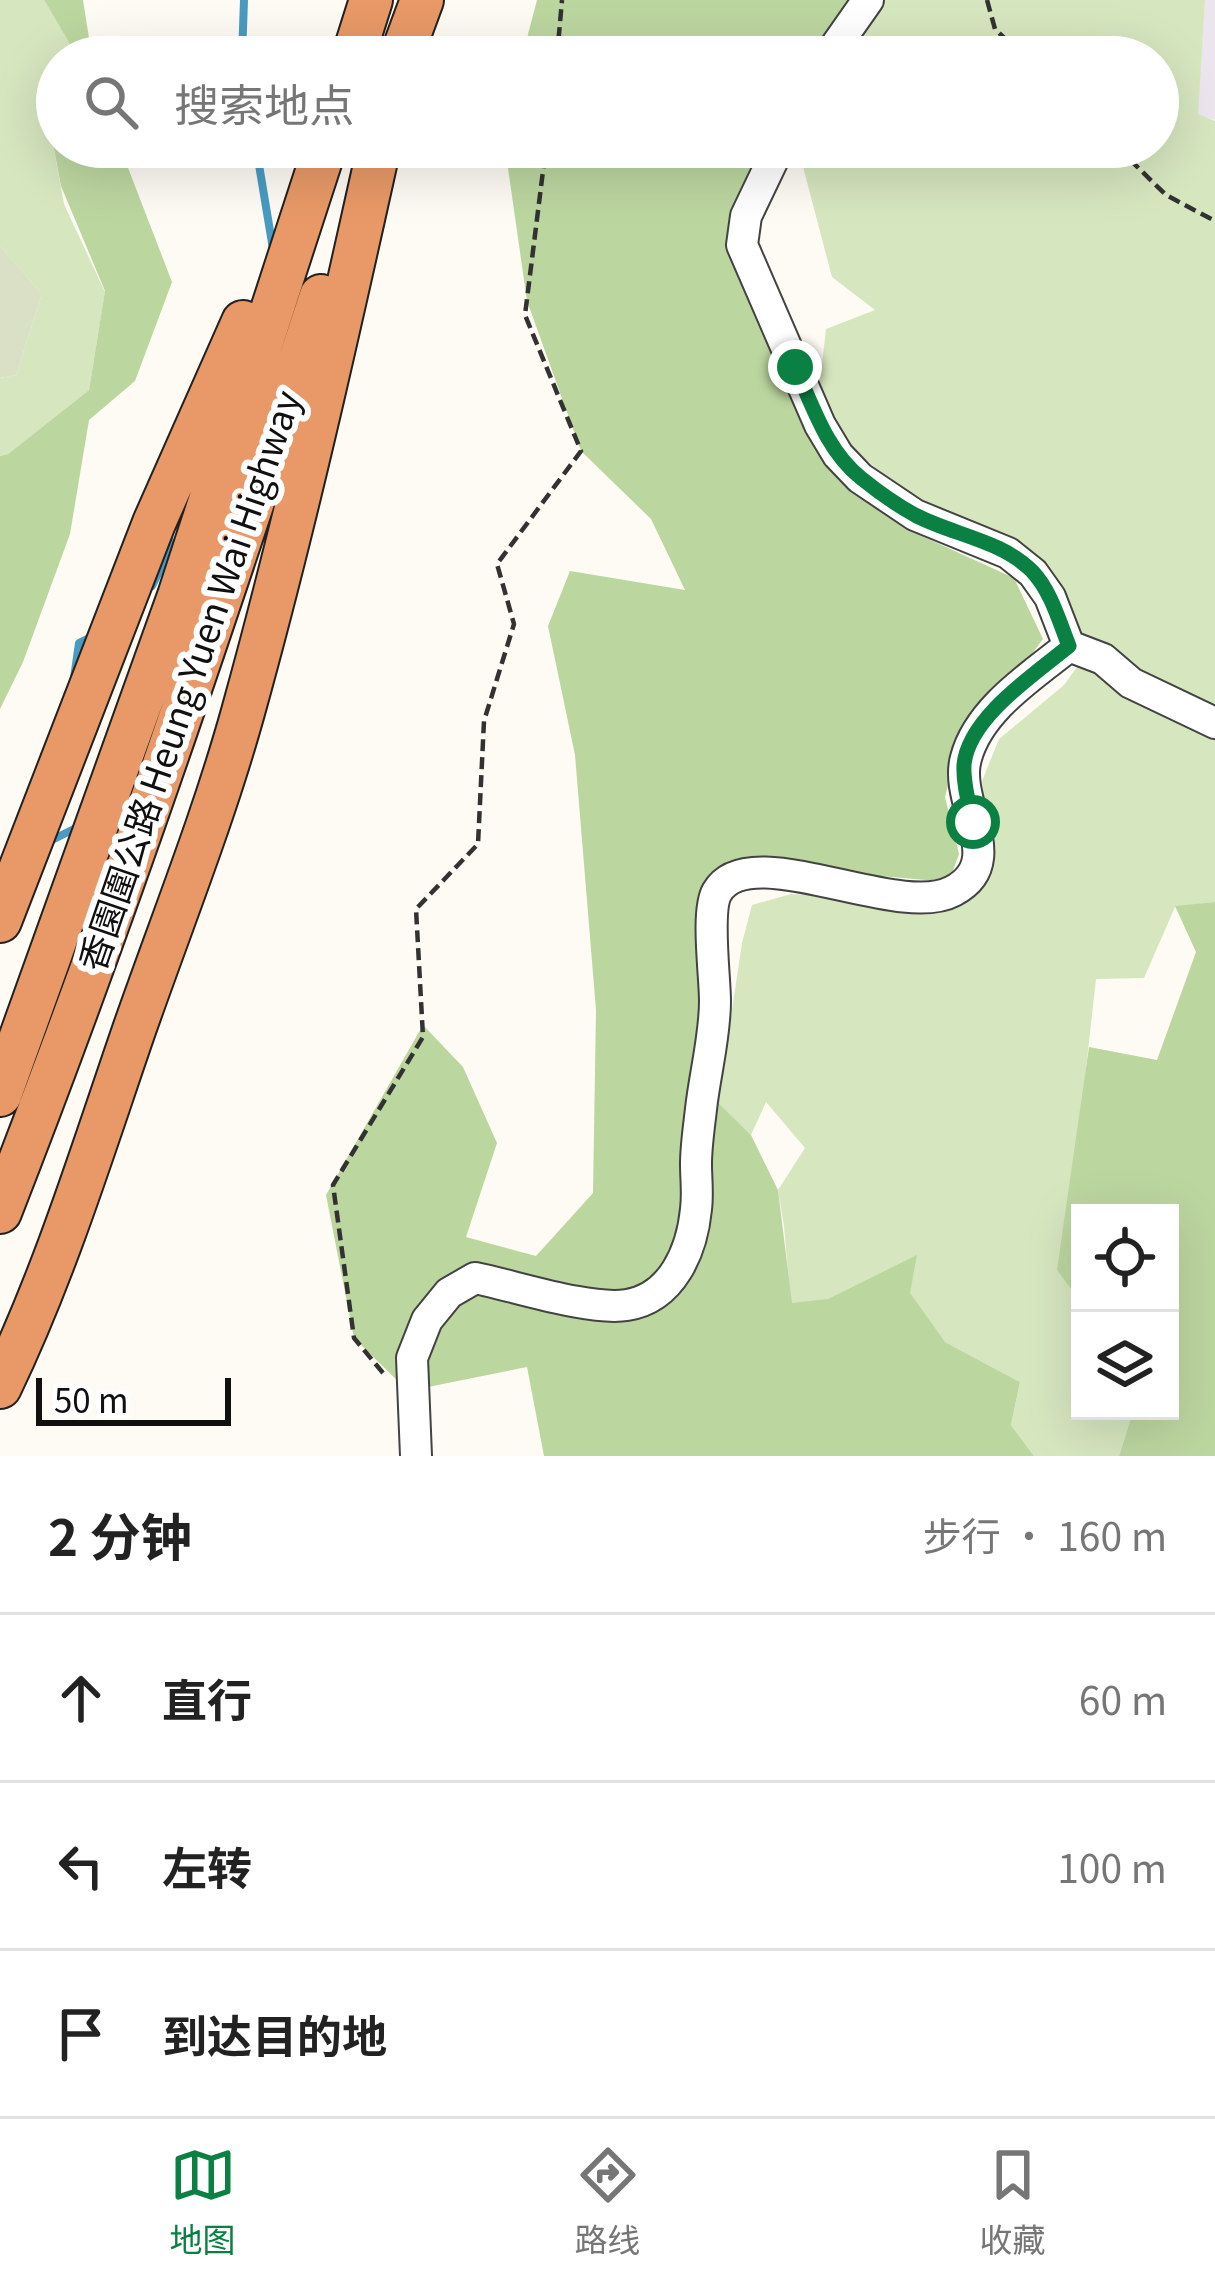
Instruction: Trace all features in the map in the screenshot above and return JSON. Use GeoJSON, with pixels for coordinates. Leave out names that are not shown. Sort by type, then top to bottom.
{"type":"FeatureCollection","features":[{"type":"Feature","properties":{"kind":"highway"},"geometry":{"type":"LineString","coordinates":[[360,36],[371,0]]}},
{"type":"Feature","properties":{"kind":"highway"},"geometry":{"type":"LineString","coordinates":[[408,36],[422,0]]}},
{"type":"Feature","properties":{"kind":"highway"},"geometry":{"type":"LineString","coordinates":[[0,921],[154,523],[314,168]]}},
{"type":"Feature","properties":{"kind":"highway","name":"香園圍公路 Heung Yuen Wai Highway"},"geometry":{"type":"LineString","coordinates":[[0,1095],[179,596],[316,168]]}},
{"type":"Feature","properties":{"kind":"highway","name":"香園圍公路 Heung Yuen Wai Highway"},"geometry":{"type":"LineString","coordinates":[[0,1212],[109,919],[368,168]]}},
{"type":"Feature","properties":{"kind":"highway"},"geometry":{"type":"LineString","coordinates":[[0,1387],[83,1177],[242,715],[314,434],[371,168]]}},
{"type":"Feature","properties":{"kind":"street"},"geometry":{"type":"LineString","coordinates":[[843,36],[868,0]]}},
{"type":"Feature","properties":{"kind":"street"},"geometry":{"type":"LineString","coordinates":[[769,168],[746,216],[742,245],[820,425],[838,455],[860,478],[915,514],[1008,553],[1033,572],[1050,597],[1069,646],[1103,659],[1131,683],[1215,724]]}},
{"type":"Feature","properties":{"kind":"street"},"geometry":{"type":"LineString","coordinates":[[416,1456],[412,1358],[427,1320],[449,1293],[475,1278],[591,1305],[624,1306],[646,1300],[669,1283],[682,1263],[697,1206],[698,1138],[715,1007],[712,906],[718,889],[734,877],[770,872],[904,896],[941,896],[957,890],[973,876],[980,856],[964,762],[975,734],[997,706],[1069,646]]}},
{"type":"Feature","properties":{"kind":"path"},"geometry":{"type":"LineString","coordinates":[[559,36],[562,0]]}},
{"type":"Feature","properties":{"kind":"path"},"geometry":{"type":"LineString","coordinates":[[987,0],[995,29],[1002,36]]}},
{"type":"Feature","properties":{"kind":"path"},"geometry":{"type":"LineString","coordinates":[[414,1409],[354,1338],[333,1185],[423,1037],[416,909],[478,844],[484,721],[514,624],[497,564],[581,451],[525,316],[543,168]]}},
{"type":"Feature","properties":{"kind":"path"},"geometry":{"type":"LineString","coordinates":[[1138,168],[1166,195],[1215,221]]}},
{"type":"Feature","properties":{"kind":"shaded area"},"geometry":{"type":"Polygon","coordinates":[[[1205,0],[1215,0],[1215,120],[1197,115],[1205,0]]]}},
{"type":"Feature","properties":{"kind":"green space"},"geometry":{"type":"Polygon","coordinates":[[[0,0],[44,0],[65,36],[36,36],[36,168],[57,168],[64,204],[105,292],[89,390],[0,456],[0,378],[16,375],[42,294],[0,246],[0,0]]]}},
{"type":"Feature","properties":{"kind":"green space"},"geometry":{"type":"Polygon","coordinates":[[[44,0],[83,0],[89,36],[65,36],[44,0]]]}},
{"type":"Feature","properties":{"kind":"green space"},"geometry":{"type":"Polygon","coordinates":[[[537,0],[858,0],[834,36],[528,36],[537,0]]]}},
{"type":"Feature","properties":{"kind":"green space"},"geometry":{"type":"Polygon","coordinates":[[[880,0],[1205,0],[1198,114],[1215,121],[1215,902],[1175,907],[1144,978],[1096,979],[1077,1149],[1078,1204],[1071,1204],[1071,1420],[1130,1420],[1119,1456],[1034,1456],[1011,1425],[1020,1382],[945,1342],[841,1298],[791,1304],[778,1190],[805,1148],[766,1102],[751,1135],[718,1104],[752,905],[791,894],[959,905],[987,875],[982,781],[999,739],[1064,685],[1085,656],[1070,613],[916,503],[826,425],[819,391],[826,329],[875,310],[832,277],[803,168],[1179,168],[1179,36],[859,36],[880,0]]]}},
{"type":"Feature","properties":{"kind":"green space"},"geometry":{"type":"Polygon","coordinates":[[[58,168],[128,168],[172,282],[135,381],[89,420],[70,534],[23,662],[0,709],[0,456],[89,390],[105,291],[58,168]]]}},
{"type":"Feature","properties":{"kind":"green space"},"geometry":{"type":"Polygon","coordinates":[[[508,168],[762,168],[740,211],[852,484],[913,532],[1014,578],[1043,639],[956,755],[945,797],[959,854],[949,882],[729,863],[712,880],[708,1093],[751,1135],[778,1190],[792,1303],[828,1299],[917,1255],[910,1293],[945,1342],[1020,1382],[1011,1425],[1034,1456],[544,1456],[527,1367],[408,1391],[354,1338],[326,1195],[423,1025],[463,1067],[497,1143],[466,1237],[536,1256],[593,1193],[596,1010],[575,755],[548,626],[570,571],[685,590],[651,519],[581,451],[527,301],[508,168]]]}},
{"type":"Feature","properties":{"kind":"green space"},"geometry":{"type":"Polygon","coordinates":[[[0,246],[42,294],[16,375],[0,378],[0,246]]]}},
{"type":"Feature","properties":{"kind":"green space"},"geometry":{"type":"Polygon","coordinates":[[[1215,902],[1215,1456],[1119,1456],[1130,1420],[1179,1420],[1179,1204],[1071,1204],[1071,1289],[1057,1270],[1089,1047],[1157,1060],[1196,952],[1175,906],[1215,902]]]}},
{"type":"Feature","properties":{"kind":"waterway"},"geometry":{"type":"LineString","coordinates":[[243,36],[244,0]]}},
{"type":"Feature","properties":{"kind":"waterway"},"geometry":{"type":"LineString","coordinates":[[260,168],[273,249]]}},
{"type":"Feature","properties":{"kind":"waterway"},"geometry":{"type":"LineString","coordinates":[[152,586],[170,550],[169,533]]}},
{"type":"Feature","properties":{"kind":"waterway"},"geometry":{"type":"LineString","coordinates":[[74,678],[79,643],[93,636]]}},
{"type":"Feature","properties":{"kind":"waterway"},"geometry":{"type":"LineString","coordinates":[[50,841],[80,826]]}},
{"type":"Feature","properties":{"kind":"route"},"geometry":{"type":"LineString","coordinates":[[795,367],[820,425],[838,455],[860,478],[915,514],[1008,553],[1033,572],[1060,621],[1069,646],[997,706],[975,734],[964,762],[973,822]]}}]}
